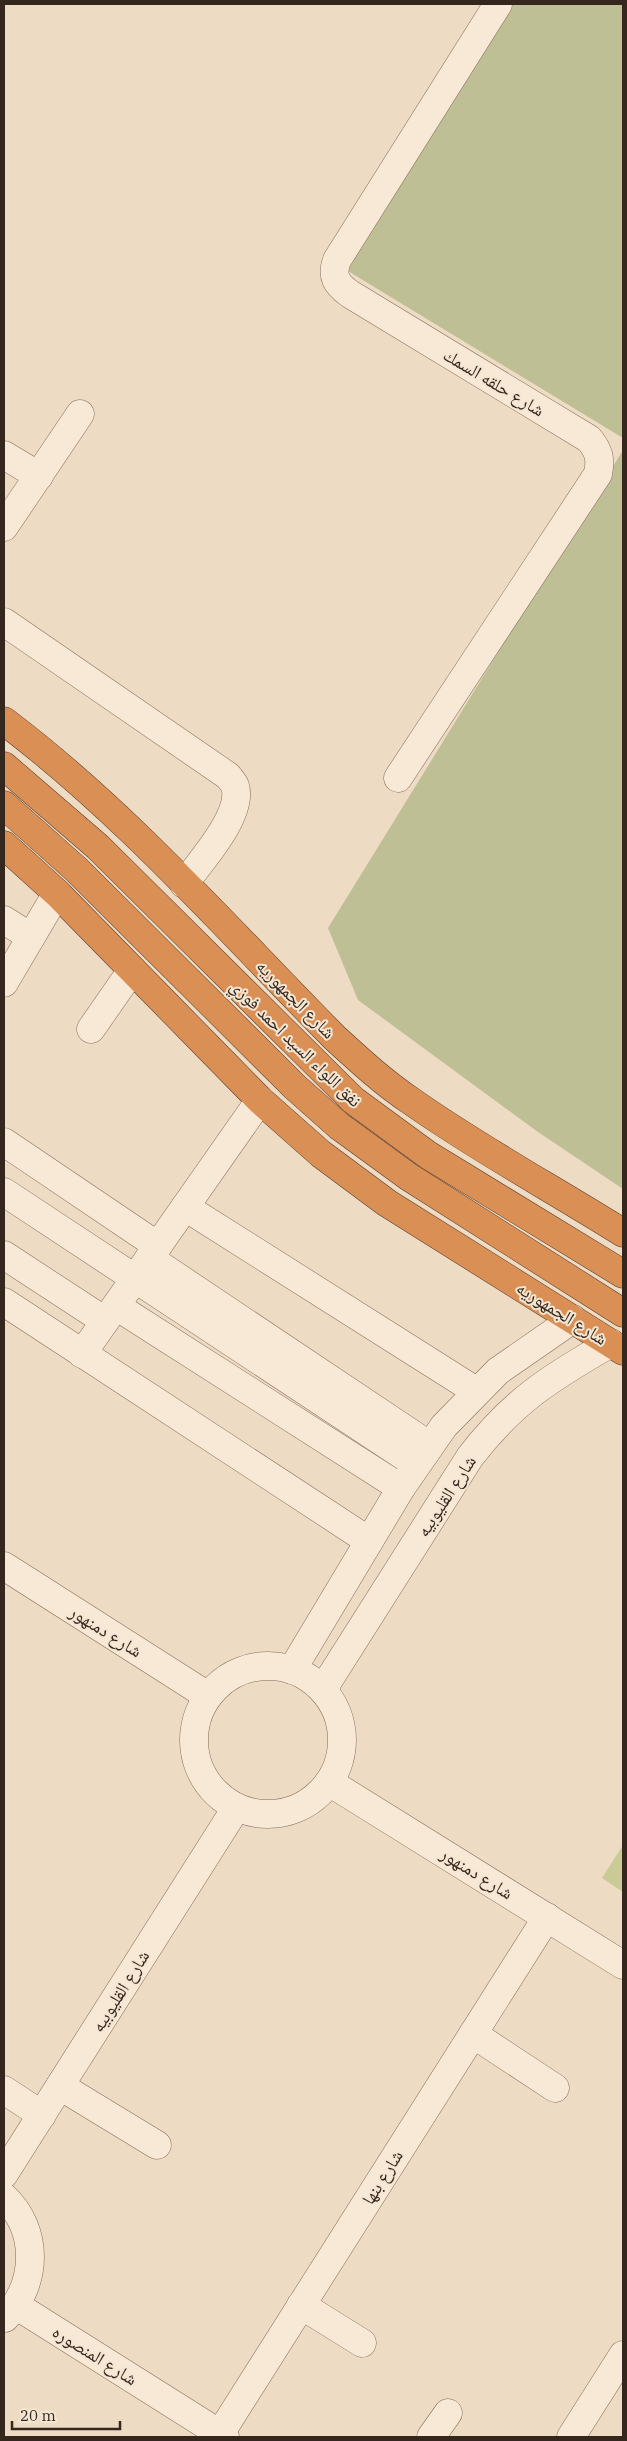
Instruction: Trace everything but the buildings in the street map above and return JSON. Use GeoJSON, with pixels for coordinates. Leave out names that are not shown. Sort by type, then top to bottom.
{"type":"FeatureCollection","features":[{"type":"Feature","properties":{"kind":"highway","name":"شارع الجمهوريه"},"geometry":{"type":"LineString","coordinates":[[4,721],[72,777],[121,821],[335,1038],[371,1071],[410,1101],[444,1123],[623,1233]]}},
{"type":"Feature","properties":{"kind":"highway","name":"نفق اللواء السيد احمد فوزي"},"geometry":{"type":"LineString","coordinates":[[4,766],[98,847],[353,1100],[428,1155],[623,1274]]}},
{"type":"Feature","properties":{"kind":"highway","name":"نفق اللواء السيد احمد فوزي"},"geometry":{"type":"LineString","coordinates":[[4,805],[77,870],[295,1087],[339,1126],[409,1177],[623,1313]]}},
{"type":"Feature","properties":{"kind":"highway","name":"شارع الجمهوريه"},"geometry":{"type":"LineString","coordinates":[[4,845],[56,893],[260,1100],[321,1154],[387,1203],[617,1347]]}},
{"type":"Feature","properties":{"kind":"street","name":"شارع حلقه السمك"},"geometry":{"type":"LineString","coordinates":[[398,778],[598,474],[600,462],[597,449],[589,439],[350,294],[335,281],[333,270],[337,260],[498,4]]}},
{"type":"Feature","properties":{"kind":"street"},"geometry":{"type":"LineString","coordinates":[[4,527],[80,414]]}},
{"type":"Feature","properties":{"kind":"street"},"geometry":{"type":"LineString","coordinates":[[4,455],[39,476]]}},
{"type":"Feature","properties":{"kind":"street"},"geometry":{"type":"LineString","coordinates":[[4,622],[228,776],[235,786],[235,802],[231,817],[184,884]]}},
{"type":"Feature","properties":{"kind":"street"},"geometry":{"type":"LineString","coordinates":[[4,983],[56,893]]}},
{"type":"Feature","properties":{"kind":"street"},"geometry":{"type":"LineString","coordinates":[[4,920],[31,938]]}},
{"type":"Feature","properties":{"kind":"street"},"geometry":{"type":"LineString","coordinates":[[90,1029],[132,970]]}},
{"type":"Feature","properties":{"kind":"street"},"geometry":{"type":"LineString","coordinates":[[82,1354],[260,1100]]}},
{"type":"Feature","properties":{"kind":"street"},"geometry":{"type":"LineString","coordinates":[[4,1142],[147,1261],[423,1455]]}},
{"type":"Feature","properties":{"kind":"street"},"geometry":{"type":"LineString","coordinates":[[4,1192],[147,1261]]}},
{"type":"Feature","properties":{"kind":"street"},"geometry":{"type":"LineString","coordinates":[[185,1207],[476,1391]]}},
{"type":"Feature","properties":{"kind":"street"},"geometry":{"type":"LineString","coordinates":[[4,1255],[110,1314],[401,1488]]}},
{"type":"Feature","properties":{"kind":"street"},"geometry":{"type":"LineString","coordinates":[[4,1302],[369,1541]]}},
{"type":"Feature","properties":{"kind":"street"},"geometry":{"type":"LineString","coordinates":[[292,1670],[401,1488],[423,1455],[476,1391],[521,1354],[573,1320]]}},
{"type":"Feature","properties":{"kind":"street","name":"شارع القليوبيه"},"geometry":{"type":"LineString","coordinates":[[323,1690],[470,1457],[491,1429],[516,1404],[544,1382],[617,1347]]}},
{"type":"Feature","properties":{"kind":"street","name":"شارع دمنهور"},"geometry":{"type":"LineString","coordinates":[[4,1568],[208,1696]]}},
{"type":"Feature","properties":{"kind":"street"},"geometry":{"type":"LineString","coordinates":[[264,1666],[292,1670],[309,1678],[323,1690],[335,1706],[342,1725],[342,1745],[339,1765],[329,1782],[315,1798],[291,1811],[277,1814],[256,1814],[236,1808],[220,1798],[208,1785],[198,1768],[194,1750],[194,1731],[199,1712],[208,1696],[237,1672],[264,1666]]}},
{"type":"Feature","properties":{"kind":"street","name":"شارع دمنهور"},"geometry":{"type":"LineString","coordinates":[[329,1782],[623,1965]]}},
{"type":"Feature","properties":{"kind":"street","name":"شارع القليوبيه"},"geometry":{"type":"LineString","coordinates":[[4,2174],[236,1808]]}},
{"type":"Feature","properties":{"kind":"street","name":"شارع بنها"},"geometry":{"type":"LineString","coordinates":[[221,2436],[301,2305],[547,1917]]}},
{"type":"Feature","properties":{"kind":"street"},"geometry":{"type":"LineString","coordinates":[[473,2034],[555,2088]]}},
{"type":"Feature","properties":{"kind":"street"},"geometry":{"type":"LineString","coordinates":[[60,2086],[157,2145]]}},
{"type":"Feature","properties":{"kind":"street"},"geometry":{"type":"LineString","coordinates":[[4,2090],[42,2114]]}},
{"type":"Feature","properties":{"kind":"street"},"geometry":{"type":"LineString","coordinates":[[4,2197],[14,2206],[27,2230],[31,2256],[28,2282],[10,2313]]}},
{"type":"Feature","properties":{"kind":"street"},"geometry":{"type":"LineString","coordinates":[[301,2305],[362,2342]]}},
{"type":"Feature","properties":{"kind":"street","name":"شارع المنصوره"},"geometry":{"type":"LineString","coordinates":[[10,2313],[221,2436]]}},
{"type":"Feature","properties":{"kind":"street"},"geometry":{"type":"LineString","coordinates":[[571,2437],[623,2355]]}},
{"type":"Feature","properties":{"kind":"street"},"geometry":{"type":"LineString","coordinates":[[431,2437],[448,2413]]}},
{"type":"Feature","properties":{"kind":"green space"},"geometry":{"type":"Polygon","coordinates":[[[513,4],[623,4],[623,438],[343,268],[513,4]]]}},
{"type":"Feature","properties":{"kind":"green space"},"geometry":{"type":"Polygon","coordinates":[[[623,450],[623,1189],[538,1132],[358,1000],[328,928],[623,450]]]}},
{"type":"Feature","properties":{"kind":"green space"},"geometry":{"type":"Polygon","coordinates":[[[623,1845],[623,1892],[602,1878],[623,1845]]]}}]}
